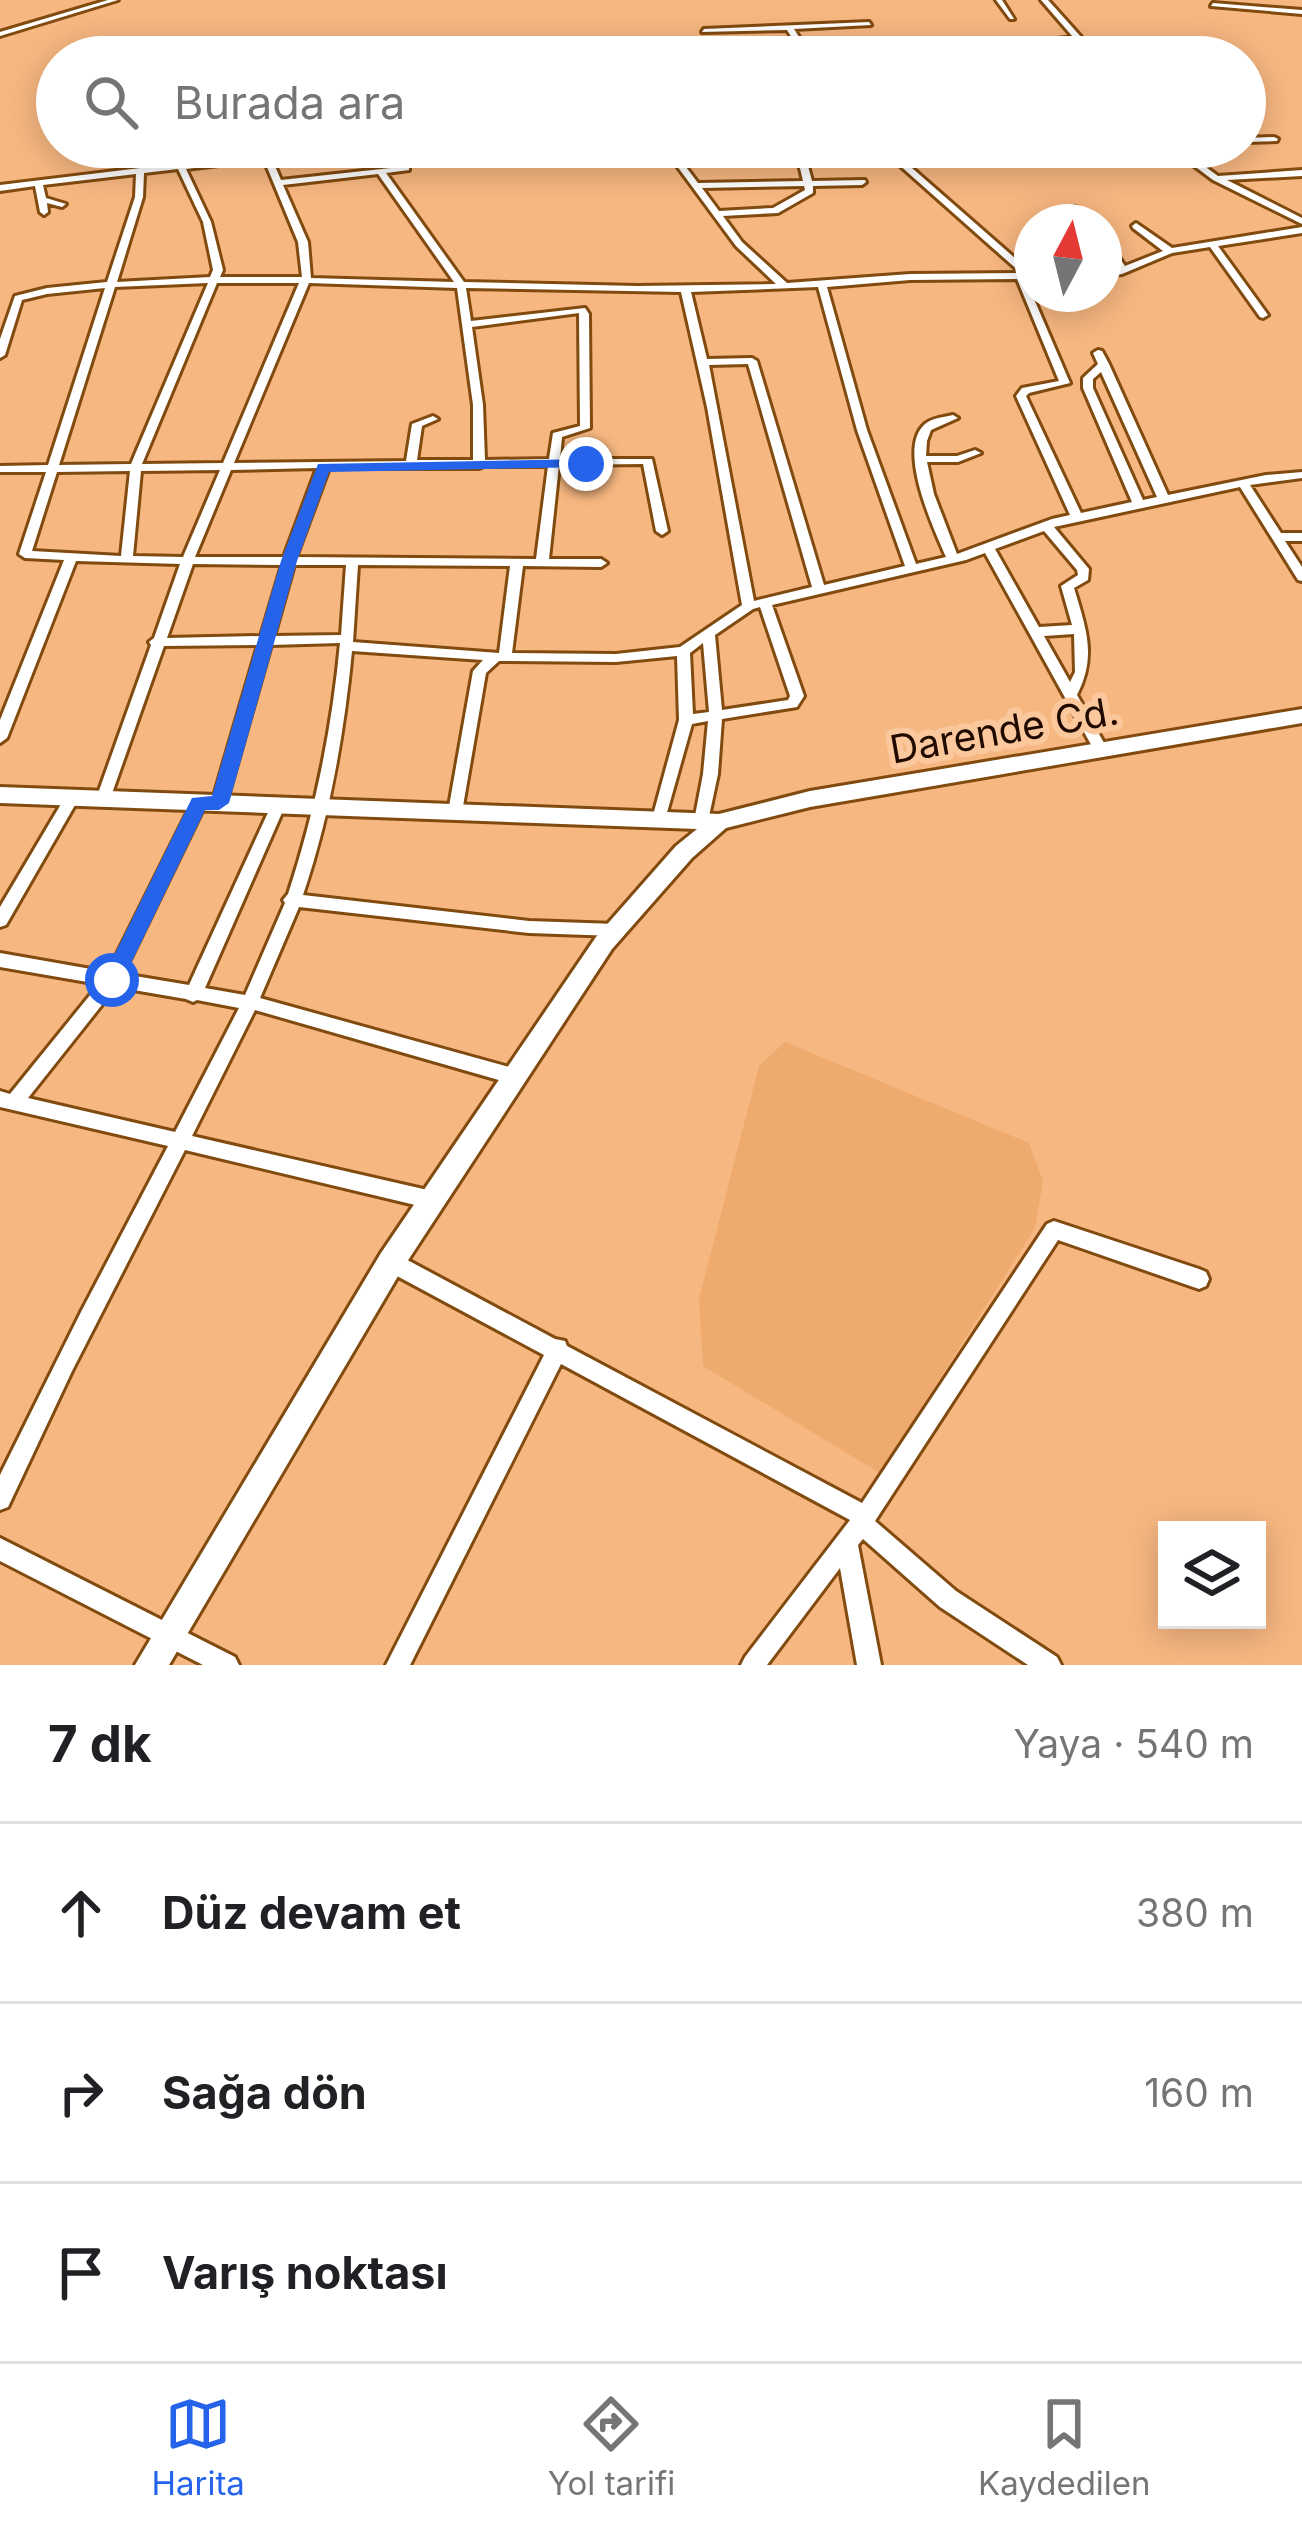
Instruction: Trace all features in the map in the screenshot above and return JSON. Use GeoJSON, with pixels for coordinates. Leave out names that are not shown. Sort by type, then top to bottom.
{"type":"FeatureCollection","features":[{"type":"Feature","properties":{"kind":"street"},"geometry":{"type":"LineString","coordinates":[[0,34],[115,0]]}},
{"type":"Feature","properties":{"kind":"street"},"geometry":{"type":"LineString","coordinates":[[999,0],[1012,18]]}},
{"type":"Feature","properties":{"kind":"street"},"geometry":{"type":"LineString","coordinates":[[1044,0],[1076,36]]}},
{"type":"Feature","properties":{"kind":"street"},"geometry":{"type":"LineString","coordinates":[[1213,5],[1302,12]]}},
{"type":"Feature","properties":{"kind":"street"},"geometry":{"type":"LineString","coordinates":[[708,36],[704,31],[869,24]]}},
{"type":"Feature","properties":{"kind":"street"},"geometry":{"type":"LineString","coordinates":[[789,27],[795,36]]}},
{"type":"Feature","properties":{"kind":"street"},"geometry":{"type":"LineString","coordinates":[[1266,139],[1274,139]]}},
{"type":"Feature","properties":{"kind":"street"},"geometry":{"type":"LineString","coordinates":[[0,188],[156,168]]}},
{"type":"Feature","properties":{"kind":"street"},"geometry":{"type":"LineString","coordinates":[[127,560],[136,465],[218,270],[207,222],[181,168]]}},
{"type":"Feature","properties":{"kind":"street"},"geometry":{"type":"LineString","coordinates":[[103,799],[188,557],[304,280],[303,242],[269,168]]}},
{"type":"Feature","properties":{"kind":"street"},"geometry":{"type":"LineString","coordinates":[[278,183],[406,168]]}},
{"type":"Feature","properties":{"kind":"street"},"geometry":{"type":"LineString","coordinates":[[682,168],[739,244],[783,286]]}},
{"type":"Feature","properties":{"kind":"street"},"geometry":{"type":"LineString","coordinates":[[717,214],[783,208],[810,191],[806,168]]}},
{"type":"Feature","properties":{"kind":"street"},"geometry":{"type":"LineString","coordinates":[[906,168],[1014,264]]}},
{"type":"Feature","properties":{"kind":"street"},"geometry":{"type":"LineString","coordinates":[[1202,168],[1302,226]]}},
{"type":"Feature","properties":{"kind":"street"},"geometry":{"type":"LineString","coordinates":[[140,170],[139,197],[26,554],[127,560],[601,563]]}},
{"type":"Feature","properties":{"kind":"street"},"geometry":{"type":"LineString","coordinates":[[380,172],[461,285],[478,405],[479,465]]}},
{"type":"Feature","properties":{"kind":"street"},"geometry":{"type":"LineString","coordinates":[[1216,178],[1302,173]]}},
{"type":"Feature","properties":{"kind":"street"},"geometry":{"type":"LineString","coordinates":[[38,182],[43,206],[62,204]]}},
{"type":"Feature","properties":{"kind":"street"},"geometry":{"type":"LineString","coordinates":[[694,185],[862,182]]}},
{"type":"Feature","properties":{"kind":"street"},"geometry":{"type":"LineString","coordinates":[[1136,226],[1170,251]]}},
{"type":"Feature","properties":{"kind":"street"},"geometry":{"type":"LineString","coordinates":[[1122,271],[1170,251],[1302,226]]}},
{"type":"Feature","properties":{"kind":"street"},"geometry":{"type":"LineString","coordinates":[[1212,244],[1262,315]]}},
{"type":"Feature","properties":{"kind":"street"},"geometry":{"type":"LineString","coordinates":[[0,355],[5,323],[17,298],[52,289],[112,284],[214,278],[685,288],[1014,276]]}},
{"type":"Feature","properties":{"kind":"street"},"geometry":{"type":"LineString","coordinates":[[822,286],[862,430],[912,569]]}},
{"type":"Feature","properties":{"kind":"street"},"geometry":{"type":"LineString","coordinates":[[685,288],[706,362],[725,493],[757,605],[797,696],[792,704],[686,719]]}},
{"type":"Feature","properties":{"kind":"street"},"geometry":{"type":"LineString","coordinates":[[469,324],[548,311],[581,310],[584,314],[585,428],[557,435],[542,563]]}},
{"type":"Feature","properties":{"kind":"street"},"geometry":{"type":"LineString","coordinates":[[1040,312],[1065,383],[1026,390],[1021,396],[1077,517]]}},
{"type":"Feature","properties":{"kind":"street"},"geometry":{"type":"LineString","coordinates":[[1139,504],[1088,388],[1088,378],[1101,359],[1164,499]]}},
{"type":"Feature","properties":{"kind":"street"},"geometry":{"type":"LineString","coordinates":[[706,362],[752,361],[819,590]]}},
{"type":"Feature","properties":{"kind":"street"},"geometry":{"type":"LineString","coordinates":[[952,418],[926,430],[923,459],[924,487],[953,560]]}},
{"type":"Feature","properties":{"kind":"street"},"geometry":{"type":"LineString","coordinates":[[411,464],[417,424],[433,419]]}},
{"type":"Feature","properties":{"kind":"street"},"geometry":{"type":"LineString","coordinates":[[923,459],[958,459],[975,453]]}},
{"type":"Feature","properties":{"kind":"street"},"geometry":{"type":"LineString","coordinates":[[0,469],[553,466],[648,461],[662,531]]}},
{"type":"Feature","properties":{"kind":"street"},"geometry":{"type":"LineString","coordinates":[[323,467],[289,561],[269,641],[209,803],[112,980],[7,1100],[432,1200]]}},
{"type":"Feature","properties":{"kind":"street"},"geometry":{"type":"LineString","coordinates":[[156,642],[347,643],[500,657],[616,658],[683,651],[757,605],[953,560],[1077,517],[1302,476]]}},
{"type":"Feature","properties":{"kind":"street"},"geometry":{"type":"LineString","coordinates":[[1244,483],[1302,577]]}},
{"type":"Feature","properties":{"kind":"street"},"geometry":{"type":"LineString","coordinates":[[1047,526],[1084,569],[1084,577],[1067,586],[1080,629],[1082,671],[1070,695]]}},
{"type":"Feature","properties":{"kind":"street"},"geometry":{"type":"LineString","coordinates":[[1277,537],[1302,537]]}},
{"type":"Feature","properties":{"kind":"street"},"geometry":{"type":"LineString","coordinates":[[988,548],[1101,750]]}},
{"type":"Feature","properties":{"kind":"street"},"geometry":{"type":"LineString","coordinates":[[0,738],[72,556]]}},
{"type":"Feature","properties":{"kind":"street"},"geometry":{"type":"LineString","coordinates":[[0,1499],[62,1366],[253,1004],[322,807],[347,643],[352,562]]}},
{"type":"Feature","properties":{"kind":"street"},"geometry":{"type":"LineString","coordinates":[[455,812],[480,670],[500,657],[517,563]]}},
{"type":"Feature","properties":{"kind":"street"},"geometry":{"type":"LineString","coordinates":[[1035,632],[1080,629]]}},
{"type":"Feature","properties":{"kind":"street"},"geometry":{"type":"LineString","coordinates":[[151,1665],[432,1200],[616,930],[710,821],[719,715],[709,636]]}},
{"type":"Feature","properties":{"kind":"street"},"geometry":{"type":"LineString","coordinates":[[659,820],[686,719],[683,651]]}},
{"type":"Feature","properties":{"kind":"street","name":"Darende Cd."},"geometry":{"type":"LineString","coordinates":[[710,821],[810,799],[1302,716]]}},
{"type":"Feature","properties":{"kind":"street"},"geometry":{"type":"LineString","coordinates":[[0,795],[710,821]]}},
{"type":"Feature","properties":{"kind":"street"},"geometry":{"type":"LineString","coordinates":[[0,920],[72,798]]}},
{"type":"Feature","properties":{"kind":"street"},"geometry":{"type":"LineString","coordinates":[[193,995],[228,926],[278,806]]}},
{"type":"Feature","properties":{"kind":"street"},"geometry":{"type":"LineString","coordinates":[[291,900],[529,927],[616,930]]}},
{"type":"Feature","properties":{"kind":"street"},"geometry":{"type":"LineString","coordinates":[[0,960],[253,1004],[516,1077]]}},
{"type":"Feature","properties":{"kind":"street"},"geometry":{"type":"LineString","coordinates":[[753,1665],[857,1527],[1054,1230],[1199,1279]]}},
{"type":"Feature","properties":{"kind":"street"},"geometry":{"type":"LineString","coordinates":[[391,1262],[558,1348],[857,1527],[948,1599],[1049,1665]]}},
{"type":"Feature","properties":{"kind":"street"},"geometry":{"type":"LineString","coordinates":[[398,1665],[558,1348]]}},
{"type":"Feature","properties":{"kind":"street"},"geometry":{"type":"LineString","coordinates":[[857,1527],[869,1665]]}},
{"type":"Feature","properties":{"kind":"street"},"geometry":{"type":"LineString","coordinates":[[0,1550],[227,1665]]}},
{"type":"Feature","properties":{"kind":"shaded area"},"geometry":{"type":"Polygon","coordinates":[[[785,1042],[1029,1143],[1043,1181],[1035,1228],[880,1473],[703,1366],[699,1299],[759,1066],[785,1042]]]}},
{"type":"Feature","properties":{"kind":"route"},"geometry":{"type":"LineString","coordinates":[[112,980],[199,802],[219,803],[289,561],[323,467],[586,464]]}}]}
